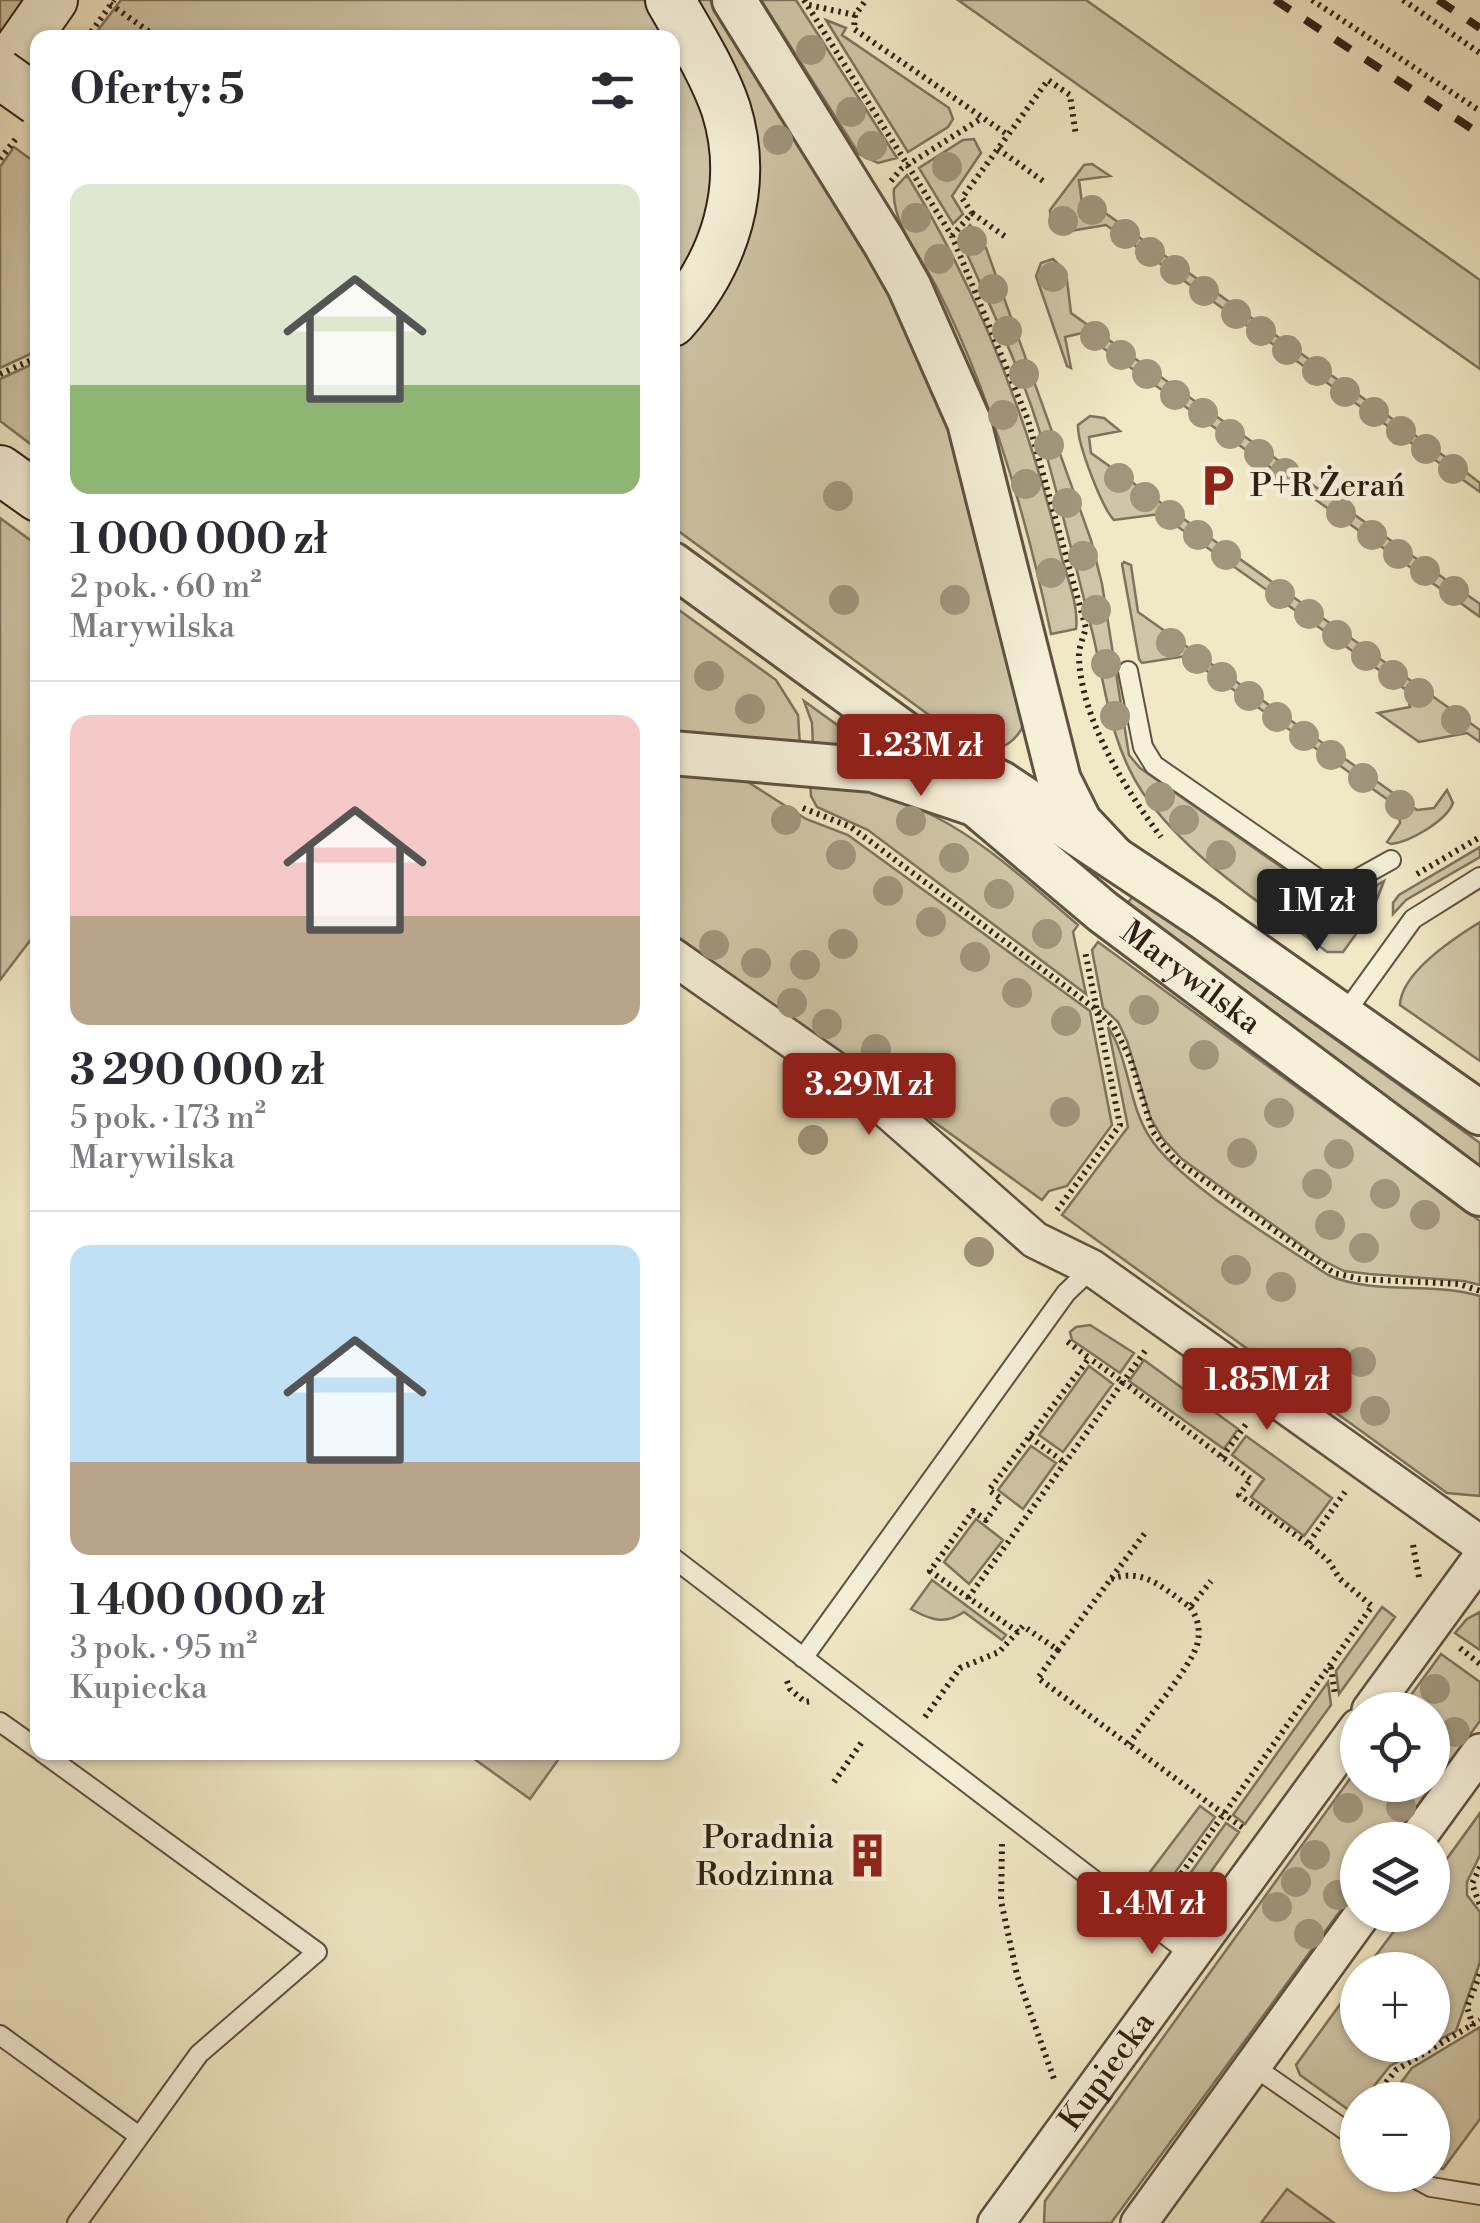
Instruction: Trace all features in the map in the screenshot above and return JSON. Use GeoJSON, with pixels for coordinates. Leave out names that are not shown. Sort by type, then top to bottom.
{"type":"FeatureCollection","features":[{"type":"Feature","properties":{"kind":"main road"},"geometry":{"type":"LineString","coordinates":[[32,30],[54,0]]}},
{"type":"Feature","properties":{"kind":"main road"},"geometry":{"type":"LineString","coordinates":[[670,0],[705,61],[726,109],[735,153],[734,193],[727,229],[715,262],[680,313]]}},
{"type":"Feature","properties":{"kind":"main road"},"geometry":{"type":"LineString","coordinates":[[30,33],[0,75],[30,96]]}},
{"type":"Feature","properties":{"kind":"main road"},"geometry":{"type":"LineString","coordinates":[[0,470],[30,491]]}},
{"type":"Feature","properties":{"kind":"street"},"geometry":{"type":"LineString","coordinates":[[734,0],[909,286],[969,422],[1059,780],[1080,822],[1112,856]]}},
{"type":"Feature","properties":{"kind":"street","name":"Marywilska"},"geometry":{"type":"LineString","coordinates":[[680,570],[919,744],[1001,783],[1112,856],[1480,1113]]}},
{"type":"Feature","properties":{"kind":"street","name":"Marywilska"},"geometry":{"type":"LineString","coordinates":[[919,744],[976,805],[1103,912],[1480,1194]]}},
{"type":"Feature","properties":{"kind":"street"},"geometry":{"type":"LineString","coordinates":[[680,754],[873,770],[976,805]]}},
{"type":"Feature","properties":{"kind":"street"},"geometry":{"type":"LineString","coordinates":[[680,962],[869,1094],[1035,1240],[1092,1268],[1480,1544]]}},
{"type":"Feature","properties":{"kind":"street"},"geometry":{"type":"LineString","coordinates":[[1383,1692],[1480,1560]]}},
{"type":"Feature","properties":{"kind":"street","name":"Kupiecka"},"geometry":{"type":"LineString","coordinates":[[998,2222],[1340,1752]]}},
{"type":"Feature","properties":{"kind":"street"},"geometry":{"type":"LineString","coordinates":[[1429,1822],[1480,1752]]}},
{"type":"Feature","properties":{"kind":"street"},"geometry":{"type":"LineString","coordinates":[[1139,2223],[1350,1932]]}},
{"type":"Feature","properties":{"kind":"lane"},"geometry":{"type":"LineString","coordinates":[[1128,671],[1143,747],[1154,765],[1330,888],[1348,884],[1391,860]]}},
{"type":"Feature","properties":{"kind":"lane"},"geometry":{"type":"LineString","coordinates":[[1342,1016],[1413,919],[1480,877]]}},
{"type":"Feature","properties":{"kind":"lane"},"geometry":{"type":"LineString","coordinates":[[803,1658],[1055,1309],[1092,1268]]}},
{"type":"Feature","properties":{"kind":"lane"},"geometry":{"type":"LineString","coordinates":[[680,1563],[1193,1956]]}},
{"type":"Feature","properties":{"kind":"lane"},"geometry":{"type":"LineString","coordinates":[[0,1722],[30,1744]]}},
{"type":"Feature","properties":{"kind":"lane"},"geometry":{"type":"LineString","coordinates":[[52,1760],[317,1952],[198,2054],[76,2223]]}},
{"type":"Feature","properties":{"kind":"lane"},"geometry":{"type":"LineString","coordinates":[[0,2035],[139,2136]]}},
{"type":"Feature","properties":{"kind":"lane"},"geometry":{"type":"LineString","coordinates":[[1254,2066],[1340,2126]]}},
{"type":"Feature","properties":{"kind":"lane"},"geometry":{"type":"LineString","coordinates":[[1450,2191],[1480,2195]]}},
{"type":"Feature","properties":{"kind":"path"},"geometry":{"type":"LineString","coordinates":[[866,0],[856,15],[854,29],[1008,135]]}},
{"type":"Feature","properties":{"kind":"path"},"geometry":{"type":"LineString","coordinates":[[1312,0],[1480,111]]}},
{"type":"Feature","properties":{"kind":"path"},"geometry":{"type":"LineString","coordinates":[[1402,0],[1480,52]]}},
{"type":"Feature","properties":{"kind":"path"},"geometry":{"type":"LineString","coordinates":[[93,30],[112,2],[148,30]]}},
{"type":"Feature","properties":{"kind":"path"},"geometry":{"type":"LineString","coordinates":[[806,2],[856,15]]}},
{"type":"Feature","properties":{"kind":"path"},"geometry":{"type":"LineString","coordinates":[[806,2],[952,236],[1016,386],[1038,451],[1086,628],[1078,656],[1098,730],[1141,810],[1173,849]]}},
{"type":"Feature","properties":{"kind":"path"},"geometry":{"type":"LineString","coordinates":[[1008,238],[972,214],[962,198],[1048,80],[1070,95],[1076,136]]}},
{"type":"Feature","properties":{"kind":"path"},"geometry":{"type":"LineString","coordinates":[[905,166],[982,118]]}},
{"type":"Feature","properties":{"kind":"path"},"geometry":{"type":"LineString","coordinates":[[998,149],[1043,181]]}},
{"type":"Feature","properties":{"kind":"path"},"geometry":{"type":"LineString","coordinates":[[952,236],[972,214]]}},
{"type":"Feature","properties":{"kind":"path"},"geometry":{"type":"LineString","coordinates":[[0,374],[30,361]]}},
{"type":"Feature","properties":{"kind":"path"},"geometry":{"type":"LineString","coordinates":[[805,762],[804,795],[816,815]]}},
{"type":"Feature","properties":{"kind":"path"},"geometry":{"type":"LineString","coordinates":[[800,807],[851,827],[1096,1010],[1114,1027],[1130,1058],[1153,1132],[1174,1160],[1334,1273],[1360,1279],[1459,1284],[1480,1291]]}},
{"type":"Feature","properties":{"kind":"path"},"geometry":{"type":"LineString","coordinates":[[1035,1240],[1120,1125],[1082,938]]}},
{"type":"Feature","properties":{"kind":"path"},"geometry":{"type":"LineString","coordinates":[[1068,1328],[1062,1338],[1251,1479],[1239,1494],[1328,1560],[1340,1579],[1372,1606],[1163,1899],[1172,1906]]}},
{"type":"Feature","properties":{"kind":"path"},"geometry":{"type":"LineString","coordinates":[[1133,1341],[1160,1360]]}},
{"type":"Feature","properties":{"kind":"path"},"geometry":{"type":"LineString","coordinates":[[968,1598],[1146,1350]]}},
{"type":"Feature","properties":{"kind":"path"},"geometry":{"type":"LineString","coordinates":[[1018,1632],[930,1572],[973,1511],[986,1520],[1001,1500],[989,1490],[1089,1358]]}},
{"type":"Feature","properties":{"kind":"path"},"geometry":{"type":"LineString","coordinates":[[1233,1412],[1262,1432]]}},
{"type":"Feature","properties":{"kind":"path"},"geometry":{"type":"LineString","coordinates":[[1222,1457],[1248,1422]]}},
{"type":"Feature","properties":{"kind":"path"},"geometry":{"type":"LineString","coordinates":[[1030,1437],[1065,1463]]}},
{"type":"Feature","properties":{"kind":"path"},"geometry":{"type":"LineString","coordinates":[[1332,1482],[1359,1501]]}},
{"type":"Feature","properties":{"kind":"path"},"geometry":{"type":"LineString","coordinates":[[1308,1544],[1346,1492]]}},
{"type":"Feature","properties":{"kind":"path"},"geometry":{"type":"LineString","coordinates":[[1145,1533],[1038,1678],[1250,1834]]}},
{"type":"Feature","properties":{"kind":"path"},"geometry":{"type":"LineString","coordinates":[[1407,1538],[1414,1546],[1420,1585]]}},
{"type":"Feature","properties":{"kind":"path"},"geometry":{"type":"LineString","coordinates":[[1111,1578],[1135,1574],[1148,1577],[1190,1607],[1199,1630],[1192,1655],[1128,1744]]}},
{"type":"Feature","properties":{"kind":"path"},"geometry":{"type":"LineString","coordinates":[[1190,1607],[1210,1580]]}},
{"type":"Feature","properties":{"kind":"path"},"geometry":{"type":"LineString","coordinates":[[922,1722],[960,1668],[998,1652],[1022,1626],[1058,1650]]}},
{"type":"Feature","properties":{"kind":"path"},"geometry":{"type":"LineString","coordinates":[[834,1782],[860,1745]]}},
{"type":"Feature","properties":{"kind":"path"},"geometry":{"type":"LineString","coordinates":[[1002,1833],[1001,1901],[1017,1975],[1060,2096]]}},
{"type":"Feature","properties":{"kind":"path"},"geometry":{"type":"LineString","coordinates":[[1480,1867],[1472,1884],[1480,1905]]}},
{"type":"Feature","properties":{"kind":"path"},"geometry":{"type":"LineString","coordinates":[[1386,2082],[1396,2070],[1476,2023],[1467,2007],[1480,1974]]}},
{"type":"Feature","properties":{"kind":"shaded area"},"geometry":{"type":"Polygon","coordinates":[[[0,0],[25,0],[3,31],[0,29],[0,0]]]}},
{"type":"Feature","properties":{"kind":"shaded area"},"geometry":{"type":"Polygon","coordinates":[[[121,0],[650,0],[667,30],[98,30],[121,0]]]}},
{"type":"Feature","properties":{"kind":"shaded area"},"geometry":{"type":"Polygon","coordinates":[[[689,0],[713,0],[805,145],[891,294],[939,398],[978,518],[1025,722],[1010,743],[996,749],[971,746],[680,532],[680,335],[732,264],[689,0]]]}},
{"type":"Feature","properties":{"kind":"shaded area"},"geometry":{"type":"Polygon","coordinates":[[[761,0],[796,0],[897,158],[878,163],[859,154],[761,0]]]}},
{"type":"Feature","properties":{"kind":"shaded area"},"geometry":{"type":"Polygon","coordinates":[[[958,0],[1086,0],[1480,280],[1480,369],[958,0]]]}},
{"type":"Feature","properties":{"kind":"shaded area"},"geometry":{"type":"Polygon","coordinates":[[[826,20],[846,28],[842,35],[949,108],[953,119],[948,127],[908,152],[826,20]]]}},
{"type":"Feature","properties":{"kind":"shaded area"},"geometry":{"type":"Polygon","coordinates":[[[680,54],[710,112],[715,212],[680,280],[680,54]]]}},
{"type":"Feature","properties":{"kind":"shaded area"},"geometry":{"type":"Polygon","coordinates":[[[974,139],[981,153],[952,196],[963,214],[953,224],[919,168],[963,140],[974,139]]]}},
{"type":"Feature","properties":{"kind":"shaded area"},"geometry":{"type":"Polygon","coordinates":[[[14,147],[30,159],[30,354],[0,368],[0,167],[14,147]]]}},
{"type":"Feature","properties":{"kind":"shaded area"},"geometry":{"type":"Polygon","coordinates":[[[1092,164],[1110,176],[1079,180],[1082,203],[1090,202],[1462,469],[1480,483],[1480,492],[1106,225],[1058,233],[1052,229],[1050,210],[1084,165],[1092,164]]]}},
{"type":"Feature","properties":{"kind":"shaded area"},"geometry":{"type":"Polygon","coordinates":[[[907,175],[979,311],[1017,407],[1072,592],[1076,629],[1051,634],[1018,500],[990,412],[956,327],[897,214],[894,189],[907,175]]]}},
{"type":"Feature","properties":{"kind":"shaded area"},"geometry":{"type":"Polygon","coordinates":[[[970,225],[986,248],[1091,540],[1102,584],[1129,755],[1140,768],[1328,900],[1350,900],[1384,881],[1372,912],[1343,952],[1327,952],[1205,860],[1162,817],[1132,774],[1110,716],[1075,563],[1035,417],[960,238],[970,225]]]}},
{"type":"Feature","properties":{"kind":"shaded area"},"geometry":{"type":"Polygon","coordinates":[[[1053,259],[1066,272],[1071,313],[1480,604],[1480,617],[1082,333],[1065,337],[1071,368],[1067,366],[1036,276],[1041,263],[1053,259]]]}},
{"type":"Feature","properties":{"kind":"shaded area"},"geometry":{"type":"Polygon","coordinates":[[[30,365],[30,444],[0,421],[0,379],[30,365]]]}},
{"type":"Feature","properties":{"kind":"shaded area"},"geometry":{"type":"Polygon","coordinates":[[[1090,416],[1104,418],[1120,431],[1089,437],[1091,453],[1480,730],[1480,742],[1467,733],[1419,742],[1378,713],[1410,707],[1406,690],[1386,675],[1160,514],[1114,520],[1097,489],[1082,446],[1078,425],[1090,416]]]}},
{"type":"Feature","properties":{"kind":"shaded area"},"geometry":{"type":"Polygon","coordinates":[[[0,518],[30,540],[30,941],[0,980],[0,518]]]}},
{"type":"Feature","properties":{"kind":"shaded area"},"geometry":{"type":"Polygon","coordinates":[[[1124,562],[1131,565],[1138,612],[1417,810],[1434,808],[1447,790],[1453,803],[1449,810],[1426,830],[1391,844],[1387,842],[1400,823],[1398,807],[1186,656],[1142,663],[1124,562]]]}},
{"type":"Feature","properties":{"kind":"shaded area"},"geometry":{"type":"Polygon","coordinates":[[[680,611],[776,680],[798,715],[800,746],[680,737],[680,611]]]}},
{"type":"Feature","properties":{"kind":"shaded area"},"geometry":{"type":"Polygon","coordinates":[[[804,701],[840,727],[846,736],[842,745],[813,747],[812,723],[804,701]]]}},
{"type":"Feature","properties":{"kind":"shaded area"},"geometry":{"type":"Polygon","coordinates":[[[680,770],[737,775],[806,819],[848,835],[1090,1011],[1112,1125],[1067,1186],[1049,1191],[1042,1200],[680,938],[680,770]]]}},
{"type":"Feature","properties":{"kind":"shaded area"},"geometry":{"type":"Polygon","coordinates":[[[810,780],[892,798],[926,812],[1015,871],[1078,925],[1073,932],[1086,994],[868,830],[817,807],[811,796],[810,780]]]}},
{"type":"Feature","properties":{"kind":"shaded area"},"geometry":{"type":"Polygon","coordinates":[[[1480,847],[1480,857],[1406,900],[1393,914],[1393,903],[1399,895],[1480,847]]]}},
{"type":"Feature","properties":{"kind":"shaded area"},"geometry":{"type":"Polygon","coordinates":[[[1134,895],[1480,1143],[1480,1168],[1123,909],[1134,895]]]}},
{"type":"Feature","properties":{"kind":"shaded area"},"geometry":{"type":"Polygon","coordinates":[[[1480,922],[1480,1061],[1400,1005],[1409,981],[1419,969],[1480,922]]]}},
{"type":"Feature","properties":{"kind":"shaded area"},"geometry":{"type":"Polygon","coordinates":[[[1098,942],[1480,1221],[1480,1285],[1344,1271],[1322,1260],[1182,1159],[1151,1119],[1127,1041],[1118,1022],[1103,1008],[1092,950],[1098,942]]]}},
{"type":"Feature","properties":{"kind":"shaded area"},"geometry":{"type":"Polygon","coordinates":[[[1108,1027],[1149,1136],[1182,1173],[1231,1211],[1328,1275],[1365,1285],[1442,1289],[1480,1296],[1480,1496],[1447,1493],[1062,1215],[1128,1127],[1108,1027]]]}},
{"type":"Feature","properties":{"kind":"shaded area"},"geometry":{"type":"Polygon","coordinates":[[[1090,1325],[1134,1353],[1120,1373],[1072,1340],[1070,1332],[1076,1327],[1090,1325]]]}},
{"type":"Feature","properties":{"kind":"shaded area"},"geometry":{"type":"Polygon","coordinates":[[[1144,1360],[1238,1429],[1224,1449],[1129,1381],[1144,1360]]]}},
{"type":"Feature","properties":{"kind":"shaded area"},"geometry":{"type":"Polygon","coordinates":[[[1089,1366],[1113,1384],[1063,1452],[1039,1435],[1089,1366]]]}},
{"type":"Feature","properties":{"kind":"shaded area"},"geometry":{"type":"Polygon","coordinates":[[[1246,1436],[1332,1498],[1304,1536],[1251,1497],[1264,1479],[1232,1455],[1246,1436]]]}},
{"type":"Feature","properties":{"kind":"shaded area"},"geometry":{"type":"Polygon","coordinates":[[[1031,1446],[1056,1463],[1023,1509],[998,1490],[1031,1446]]]}},
{"type":"Feature","properties":{"kind":"shaded area"},"geometry":{"type":"Polygon","coordinates":[[[976,1519],[1003,1540],[969,1584],[944,1562],[976,1519]]]}},
{"type":"Feature","properties":{"kind":"shaded area"},"geometry":{"type":"Polygon","coordinates":[[[932,1580],[1006,1635],[1002,1640],[964,1612],[938,1620],[911,1609],[932,1580]]]}},
{"type":"Feature","properties":{"kind":"shaded area"},"geometry":{"type":"Polygon","coordinates":[[[1382,1607],[1395,1617],[1339,1694],[1336,1671],[1382,1607]]]}},
{"type":"Feature","properties":{"kind":"shaded area"},"geometry":{"type":"Polygon","coordinates":[[[1480,1612],[1480,1650],[1455,1633],[1467,1619],[1480,1612]]]}},
{"type":"Feature","properties":{"kind":"shaded area"},"geometry":{"type":"Polygon","coordinates":[[[1441,1654],[1480,1682],[1480,1721],[1450,1762],[1450,1692],[1413,1692],[1441,1654]]]}},
{"type":"Feature","properties":{"kind":"shaded area"},"geometry":{"type":"Polygon","coordinates":[[[1328,1682],[1331,1705],[1245,1824],[1233,1815],[1328,1682]]]}},
{"type":"Feature","properties":{"kind":"shaded area"},"geometry":{"type":"Polygon","coordinates":[[[476,1760],[558,1760],[530,1799],[476,1760]]]}},
{"type":"Feature","properties":{"kind":"shaded area"},"geometry":{"type":"Polygon","coordinates":[[[1340,1793],[1340,1802],[1420,1802],[1405,1822],[1340,1822],[1340,1911],[1111,2223],[1044,2223],[1045,2201],[1340,1793]]]}},
{"type":"Feature","properties":{"kind":"shaded area"},"geometry":{"type":"Polygon","coordinates":[[[1200,1806],[1215,1817],[1161,1892],[1144,1880],[1200,1806]]]}},
{"type":"Feature","properties":{"kind":"shaded area"},"geometry":{"type":"Polygon","coordinates":[[[1480,1813],[1480,1855],[1467,1882],[1467,1895],[1480,1912],[1480,1962],[1456,2031],[1450,2034],[1450,1952],[1378,1952],[1393,1932],[1450,1932],[1450,1854],[1480,1813]]]}},
{"type":"Feature","properties":{"kind":"shaded area"},"geometry":{"type":"Polygon","coordinates":[[[1226,1823],[1239,1832],[1195,1894],[1174,1896],[1226,1823]]]}},
{"type":"Feature","properties":{"kind":"shaded area"},"geometry":{"type":"Polygon","coordinates":[[[1340,2004],[1340,2062],[1397,2062],[1377,2082],[1340,2082],[1340,2104],[1300,2075],[1296,2065],[1340,2004]]]}},
{"type":"Feature","properties":{"kind":"shaded area"},"geometry":{"type":"Polygon","coordinates":[[[1480,2027],[1480,2119],[1450,2160],[1450,2082],[1402,2082],[1422,2062],[1450,2062],[1450,2045],[1480,2027]]]}},
{"type":"Feature","properties":{"kind":"shaded area"},"geometry":{"type":"Polygon","coordinates":[[[1287,2189],[1334,2223],[1261,2223],[1287,2189]]]}},
{"type":"Feature","properties":{"kind":"railway"},"geometry":{"type":"LineString","coordinates":[[1275,0],[1480,134]]}},
{"type":"Feature","properties":{"kind":"railway"},"geometry":{"type":"LineString","coordinates":[[1438,0],[1480,28]]}},
{"type":"Feature","properties":{"kind":"place","name":"P+R Żerań"},"geometry":{"type":"Point","coordinates":[1217,486]}},
{"type":"Feature","properties":{"kind":"place","name":"Poradnia Rodzinna"},"geometry":{"type":"Point","coordinates":[867,1856]}}]}
